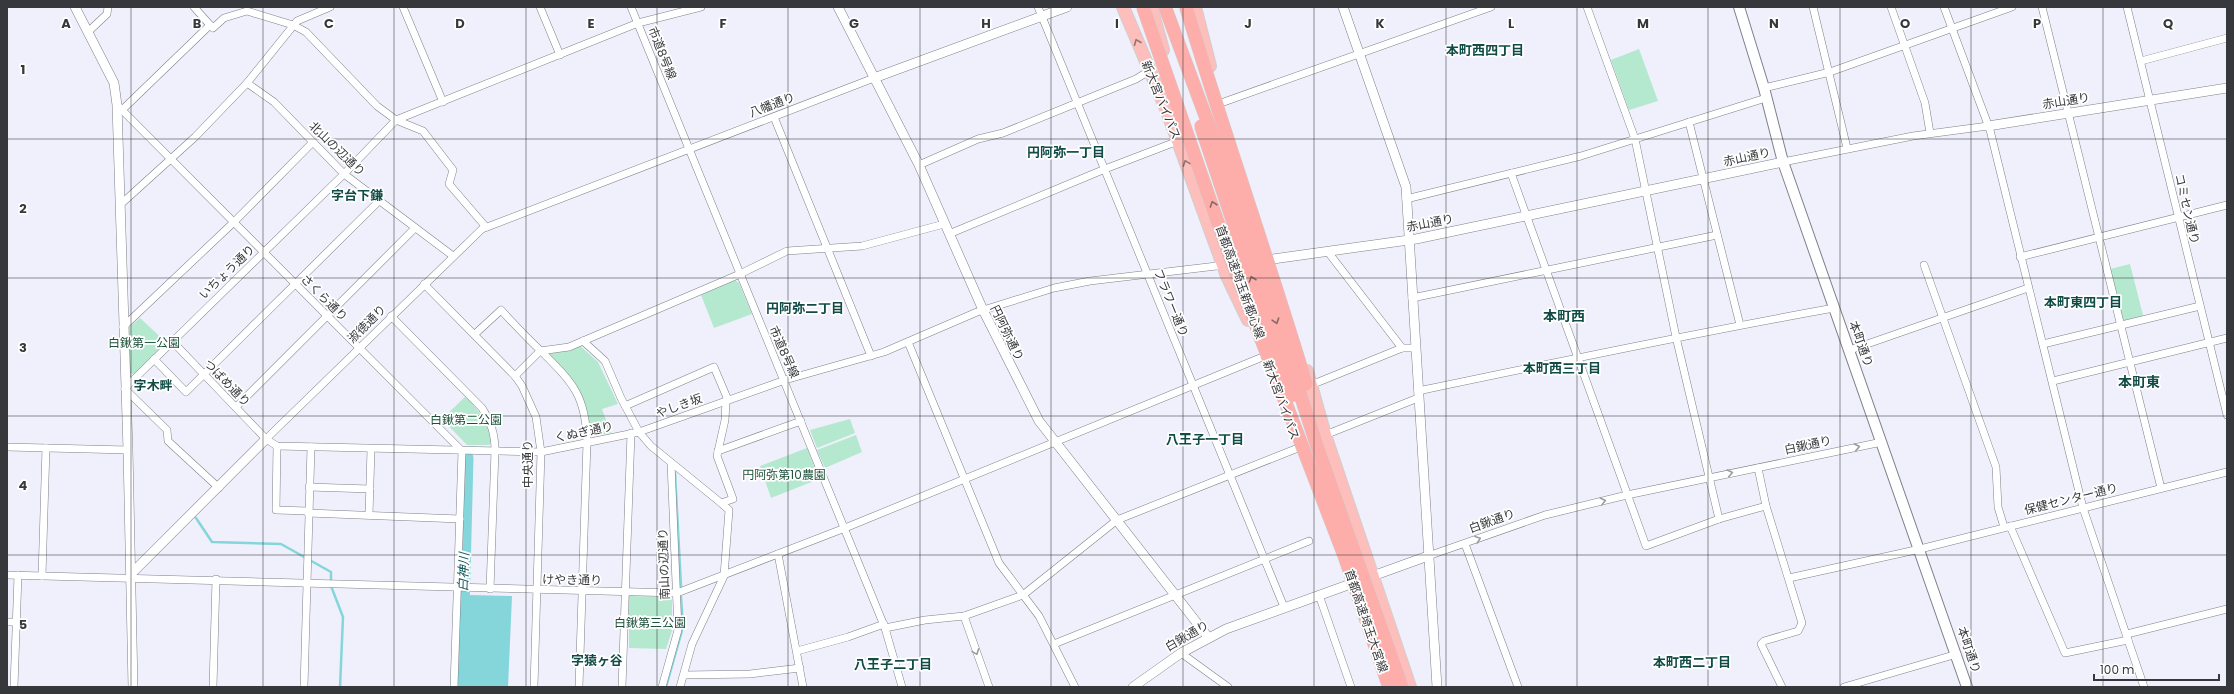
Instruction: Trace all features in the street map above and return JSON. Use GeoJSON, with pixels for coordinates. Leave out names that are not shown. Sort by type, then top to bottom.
{"type":"FeatureCollection","features":[{"type":"Feature","properties":{"kind":"highway","name":"新大宮バイパス"},"geometry":{"type":"LineString","coordinates":[[1122,7],[1167,112],[1223,265],[1266,359],[1349,585],[1382,687]]}},
{"type":"Feature","properties":{"kind":"highway","name":"首都高速埼玉新都心線"},"geometry":{"type":"LineString","coordinates":[[1143,7],[1235,270],[1344,555]]}},
{"type":"Feature","properties":{"kind":"highway"},"geometry":{"type":"LineString","coordinates":[[1151,7],[1163,51],[1167,112]]}},
{"type":"Feature","properties":{"kind":"highway"},"geometry":{"type":"LineString","coordinates":[[1157,7],[1178,58],[1333,516],[1344,555]]}},
{"type":"Feature","properties":{"kind":"highway"},"geometry":{"type":"LineString","coordinates":[[1165,7],[1243,217],[1316,446],[1356,558]]}},
{"type":"Feature","properties":{"kind":"highway"},"geometry":{"type":"LineString","coordinates":[[1186,7],[1208,82],[1272,271],[1339,494],[1356,558]]}},
{"type":"Feature","properties":{"kind":"highway"},"geometry":{"type":"LineString","coordinates":[[1195,7],[1221,103],[1236,149],[1267,259],[1311,384],[1325,435],[1410,687]]}},
{"type":"Feature","properties":{"kind":"highway"},"geometry":{"type":"LineString","coordinates":[[1236,149],[1227,197],[1231,234],[1239,263]]}},
{"type":"Feature","properties":{"kind":"highway"},"geometry":{"type":"LineString","coordinates":[[1266,359],[1263,340],[1264,270],[1267,259]]}},
{"type":"Feature","properties":{"kind":"highway","name":"首都高速埼玉大宮線"},"geometry":{"type":"LineString","coordinates":[[1344,555],[1389,687]]}},
{"type":"Feature","properties":{"kind":"highway","name":"首都高速埼玉大宮線"},"geometry":{"type":"LineString","coordinates":[[1356,558],[1402,687]]}},
{"type":"Feature","properties":{"kind":"main road","name":"本町通り"},"geometry":{"type":"LineString","coordinates":[[1739,7],[1765,93],[1783,162],[1968,687]]}},
{"type":"Feature","properties":{"kind":"street"},"geometry":{"type":"LineString","coordinates":[[75,7],[114,82],[120,107],[123,327],[128,450],[133,687]]}},
{"type":"Feature","properties":{"kind":"street"},"geometry":{"type":"LineString","coordinates":[[89,32],[107,14],[108,7]]}},
{"type":"Feature","properties":{"kind":"street"},"geometry":{"type":"LineString","coordinates":[[194,7],[214,28],[224,18],[236,11],[246,11],[293,25],[306,32],[377,106],[396,120],[423,131],[453,170],[449,184],[486,227]]}},
{"type":"Feature","properties":{"kind":"street"},"geometry":{"type":"LineString","coordinates":[[121,204],[172,159],[247,84],[297,20],[330,7]]}},
{"type":"Feature","properties":{"kind":"street"},"geometry":{"type":"LineString","coordinates":[[403,7],[443,102]]}},
{"type":"Feature","properties":{"kind":"street"},"geometry":{"type":"LineString","coordinates":[[540,7],[560,54]]}},
{"type":"Feature","properties":{"kind":"street","name":"市道8号線"},"geometry":{"type":"LineString","coordinates":[[631,7],[885,626],[902,687]]}},
{"type":"Feature","properties":{"kind":"street"},"geometry":{"type":"LineString","coordinates":[[396,120],[638,23],[701,7]]}},
{"type":"Feature","properties":{"kind":"street","name":"円阿弥通り"},"geometry":{"type":"LineString","coordinates":[[838,7],[919,165],[983,310],[1039,421],[1208,637]]}},
{"type":"Feature","properties":{"kind":"street","name":"フラワー通り"},"geometry":{"type":"LineString","coordinates":[[1038,7],[1284,607]]}},
{"type":"Feature","properties":{"kind":"street","name":"八幡通り"},"geometry":{"type":"LineString","coordinates":[[486,227],[874,78],[1067,7]]}},
{"type":"Feature","properties":{"kind":"street"},"geometry":{"type":"LineString","coordinates":[[1343,7],[1403,179],[1406,198],[1437,687]]}},
{"type":"Feature","properties":{"kind":"street"},"geometry":{"type":"LineString","coordinates":[[1221,103],[1490,7]]}},
{"type":"Feature","properties":{"kind":"street"},"geometry":{"type":"LineString","coordinates":[[1587,7],[1634,140],[1646,190],[1676,337],[1719,519]]}},
{"type":"Feature","properties":{"kind":"street"},"geometry":{"type":"LineString","coordinates":[[1813,7],[1848,148]]}},
{"type":"Feature","properties":{"kind":"street"},"geometry":{"type":"LineString","coordinates":[[1891,7],[1925,103],[1930,133]]}},
{"type":"Feature","properties":{"kind":"street"},"geometry":{"type":"LineString","coordinates":[[1944,7],[1988,126],[2020,257],[2053,381],[2083,508],[2144,687]]}},
{"type":"Feature","properties":{"kind":"street"},"geometry":{"type":"LineString","coordinates":[[1406,198],[1511,173],[1634,140],[1689,122],[1765,93],[1830,72],[2012,7]]}},
{"type":"Feature","properties":{"kind":"street"},"geometry":{"type":"LineString","coordinates":[[2042,7],[2122,325],[2161,488]]}},
{"type":"Feature","properties":{"kind":"street","name":"コミセン通り"},"geometry":{"type":"LineString","coordinates":[[2127,7],[2227,416]]}},
{"type":"Feature","properties":{"kind":"street"},"geometry":{"type":"LineString","coordinates":[[120,107],[210,25]]}},
{"type":"Feature","properties":{"kind":"street"},"geometry":{"type":"LineString","coordinates":[[2141,61],[2227,38]]}},
{"type":"Feature","properties":{"kind":"street"},"geometry":{"type":"LineString","coordinates":[[919,165],[978,140],[1003,133],[1078,103],[1136,79],[1149,71]]}},
{"type":"Feature","properties":{"kind":"street","name":"北山の辺通り"},"geometry":{"type":"LineString","coordinates":[[247,84],[274,102],[344,174],[453,256]]}},
{"type":"Feature","properties":{"kind":"street","name":"赤山通り"},"geometry":{"type":"LineString","coordinates":[[1267,259],[1409,240],[1848,148],[1930,133],[1988,126],[2068,112],[2227,88]]}},
{"type":"Feature","properties":{"kind":"street","name":"さくら通り"},"geometry":{"type":"LineString","coordinates":[[120,107],[462,451]]}},
{"type":"Feature","properties":{"kind":"street"},"geometry":{"type":"LineString","coordinates":[[774,117],[871,356]]}},
{"type":"Feature","properties":{"kind":"street","name":"いちょう通り"},"geometry":{"type":"LineString","coordinates":[[126,388],[172,341],[344,174],[396,120]]}},
{"type":"Feature","properties":{"kind":"street"},"geometry":{"type":"LineString","coordinates":[[1689,122],[1740,324]]}},
{"type":"Feature","properties":{"kind":"street"},"geometry":{"type":"LineString","coordinates":[[949,234],[1105,169],[1178,141]]}},
{"type":"Feature","properties":{"kind":"street"},"geometry":{"type":"LineString","coordinates":[[123,327],[234,222],[313,142]]}},
{"type":"Feature","properties":{"kind":"street"},"geometry":{"type":"LineString","coordinates":[[1511,173],[1525,216],[1646,546],[1719,519],[1766,506]]}},
{"type":"Feature","properties":{"kind":"street"},"geometry":{"type":"LineString","coordinates":[[154,359],[186,392],[379,201]]}},
{"type":"Feature","properties":{"kind":"street"},"geometry":{"type":"LineString","coordinates":[[2020,257],[2227,205]]}},
{"type":"Feature","properties":{"kind":"street"},"geometry":{"type":"LineString","coordinates":[[515,376],[540,351],[569,347],[740,274],[787,251],[862,246],[944,224]]}},
{"type":"Feature","properties":{"kind":"street","name":"淑徳通り"},"geometry":{"type":"LineString","coordinates":[[266,439],[453,256],[486,227]]}},
{"type":"Feature","properties":{"kind":"street"},"geometry":{"type":"LineString","coordinates":[[236,407],[326,315],[415,228]]}},
{"type":"Feature","properties":{"kind":"street"},"geometry":{"type":"LineString","coordinates":[[1412,298],[1717,235]]}},
{"type":"Feature","properties":{"kind":"street"},"geometry":{"type":"LineString","coordinates":[[1328,252],[1402,348]]}},
{"type":"Feature","properties":{"kind":"street","name":"やしき坂"},"geometry":{"type":"LineString","coordinates":[[639,432],[785,380],[871,356],[983,310],[1054,288],[1090,281],[1267,259]]}},
{"type":"Feature","properties":{"kind":"street"},"geometry":{"type":"LineString","coordinates":[[1924,265],[1996,467],[1998,507],[2065,653],[2227,609]]}},
{"type":"Feature","properties":{"kind":"street","name":"中央通り"},"geometry":{"type":"LineString","coordinates":[[424,284],[515,376],[533,406],[539,428],[541,452],[534,687]]}},
{"type":"Feature","properties":{"kind":"street"},"geometry":{"type":"LineString","coordinates":[[1850,350],[2028,288]]}},
{"type":"Feature","properties":{"kind":"street"},"geometry":{"type":"LineString","coordinates":[[2043,344],[2200,306]]}},
{"type":"Feature","properties":{"kind":"street"},"geometry":{"type":"LineString","coordinates":[[1325,435],[1418,394],[1676,337],[1740,324],[1834,308]]}},
{"type":"Feature","properties":{"kind":"street"},"geometry":{"type":"LineString","coordinates":[[475,334],[501,310],[540,351],[567,376],[580,400],[586,424],[587,442],[579,687]]}},
{"type":"Feature","properties":{"kind":"street"},"geometry":{"type":"LineString","coordinates":[[391,316],[482,408],[490,421],[495,437],[490,589]]}},
{"type":"Feature","properties":{"kind":"street"},"geometry":{"type":"LineString","coordinates":[[2053,381],[2227,338]]}},
{"type":"Feature","properties":{"kind":"street","name":"つばめ通り"},"geometry":{"type":"LineString","coordinates":[[172,341],[266,439],[277,446]]}},
{"type":"Feature","properties":{"kind":"street"},"geometry":{"type":"LineString","coordinates":[[583,341],[605,361],[625,406],[639,432],[651,446],[729,510],[724,576],[692,644],[680,687]]}},
{"type":"Feature","properties":{"kind":"street"},"geometry":{"type":"LineString","coordinates":[[908,342],[963,480],[999,564],[1039,616],[1076,687]]}},
{"type":"Feature","properties":{"kind":"street"},"geometry":{"type":"LineString","coordinates":[[1311,384],[1402,348],[1415,348]]}},
{"type":"Feature","properties":{"kind":"street"},"geometry":{"type":"LineString","coordinates":[[677,593],[845,528],[1193,385],[1266,359]]}},
{"type":"Feature","properties":{"kind":"street"},"geometry":{"type":"LineString","coordinates":[[625,406],[714,367],[727,400],[725,420],[717,456],[734,499],[721,503]]}},
{"type":"Feature","properties":{"kind":"street"},"geometry":{"type":"LineString","coordinates":[[126,388],[167,430],[168,441],[218,488]]}},
{"type":"Feature","properties":{"kind":"street"},"geometry":{"type":"LineString","coordinates":[[718,451],[801,421]]}},
{"type":"Feature","properties":{"kind":"street","name":"くぬぎ通り"},"geometry":{"type":"LineString","coordinates":[[277,446],[541,452],[639,432]]}},
{"type":"Feature","properties":{"kind":"street"},"geometry":{"type":"LineString","coordinates":[[622,687],[631,434]]}},
{"type":"Feature","properties":{"kind":"street"},"geometry":{"type":"LineString","coordinates":[[131,576],[266,439]]}},
{"type":"Feature","properties":{"kind":"street","name":"白鍬通り"},"geometry":{"type":"LineString","coordinates":[[1133,687],[1180,653],[1208,637],[1284,607],[1545,515],[1708,477],[1882,442]]}},
{"type":"Feature","properties":{"kind":"street"},"geometry":{"type":"LineString","coordinates":[[277,446],[276,510],[460,519]]}},
{"type":"Feature","properties":{"kind":"street"},"geometry":{"type":"LineString","coordinates":[[304,687],[311,447]]}},
{"type":"Feature","properties":{"kind":"street"},"geometry":{"type":"LineString","coordinates":[[7,448],[128,450]]}},
{"type":"Feature","properties":{"kind":"street"},"geometry":{"type":"LineString","coordinates":[[42,576],[46,448]]}},
{"type":"Feature","properties":{"kind":"street"},"geometry":{"type":"LineString","coordinates":[[797,651],[885,626],[964,616],[1023,595],[1117,520],[1229,474],[1298,448]]}},
{"type":"Feature","properties":{"kind":"street"},"geometry":{"type":"LineString","coordinates":[[369,515],[371,449]]}},
{"type":"Feature","properties":{"kind":"street"},"geometry":{"type":"LineString","coordinates":[[454,687],[462,451]]}},
{"type":"Feature","properties":{"kind":"street","name":"南山の辺通り"},"geometry":{"type":"LineString","coordinates":[[662,687],[678,630],[671,463]]}},
{"type":"Feature","properties":{"kind":"street"},"geometry":{"type":"LineString","coordinates":[[1758,468],[1766,506],[1802,623],[1801,628],[1764,641],[1761,644],[1782,687]]}},
{"type":"Feature","properties":{"kind":"street","name":"保健センター通り"},"geometry":{"type":"LineString","coordinates":[[1789,578],[1920,550],[2007,526],[2227,472]]}},
{"type":"Feature","properties":{"kind":"street"},"geometry":{"type":"LineString","coordinates":[[309,487],[370,490]]}},
{"type":"Feature","properties":{"kind":"street"},"geometry":{"type":"LineString","coordinates":[[1054,644],[1309,541]]}},
{"type":"Feature","properties":{"kind":"street"},"geometry":{"type":"LineString","coordinates":[[1464,544],[1518,687]]}},
{"type":"Feature","properties":{"kind":"street"},"geometry":{"type":"LineString","coordinates":[[778,554],[803,687]]}},
{"type":"Feature","properties":{"kind":"street","name":"けやき通り"},"geometry":{"type":"LineString","coordinates":[[7,575],[131,576],[490,589],[677,593]]}},
{"type":"Feature","properties":{"kind":"street"},"geometry":{"type":"LineString","coordinates":[[14,687],[18,575]]}},
{"type":"Feature","properties":{"kind":"street"},"geometry":{"type":"LineString","coordinates":[[213,687],[216,579]]}},
{"type":"Feature","properties":{"kind":"street"},"geometry":{"type":"LineString","coordinates":[[1319,595],[1351,687]]}},
{"type":"Feature","properties":{"kind":"street"},"geometry":{"type":"LineString","coordinates":[[964,616],[989,687]]}},
{"type":"Feature","properties":{"kind":"street"},"geometry":{"type":"LineString","coordinates":[[7,622],[16,622]]}},
{"type":"Feature","properties":{"kind":"street"},"geometry":{"type":"LineString","coordinates":[[1180,653],[1228,687]]}},
{"type":"Feature","properties":{"kind":"street"},"geometry":{"type":"LineString","coordinates":[[1844,687],[1957,654]]}},
{"type":"Feature","properties":{"kind":"street"},"geometry":{"type":"LineString","coordinates":[[684,675],[750,674],[800,668]]}},
{"type":"Feature","properties":{"kind":"green space"},"geometry":{"type":"Polygon","coordinates":[[[1639,49],[1658,101],[1629,110],[1611,60],[1639,49]]]}},
{"type":"Feature","properties":{"kind":"green space"},"geometry":{"type":"Polygon","coordinates":[[[2130,264],[2143,315],[2142,318],[2125,322],[2123,321],[2110,269],[2130,264]]]}},
{"type":"Feature","properties":{"kind":"green space"},"geometry":{"type":"Polygon","coordinates":[[[735,280],[739,283],[752,314],[714,328],[701,295],[735,280]]]}},
{"type":"Feature","properties":{"kind":"green space","name":"白鍬第一公園"},"geometry":{"type":"Polygon","coordinates":[[[140,318],[167,343],[135,375],[129,372],[128,328],[140,318]]]}},
{"type":"Feature","properties":{"kind":"green space"},"geometry":{"type":"Polygon","coordinates":[[[578,344],[598,362],[618,404],[602,409],[611,433],[592,436],[589,434],[585,409],[578,391],[560,366],[550,356],[552,351],[578,344]]]}},
{"type":"Feature","properties":{"kind":"green space","name":"白鍬第二公園"},"geometry":{"type":"Polygon","coordinates":[[[466,396],[487,422],[492,442],[489,445],[467,445],[442,419],[466,396]]]}},
{"type":"Feature","properties":{"kind":"green space"},"geometry":{"type":"Polygon","coordinates":[[[850,419],[855,433],[817,448],[810,430],[850,419]]]}},
{"type":"Feature","properties":{"kind":"green space"},"geometry":{"type":"Polygon","coordinates":[[[856,435],[862,452],[825,468],[817,450],[856,435]]]}},
{"type":"Feature","properties":{"kind":"green space","name":"円阿弥第10農園"},"geometry":{"type":"Polygon","coordinates":[[[807,448],[819,479],[771,498],[760,466],[807,448]]]}},
{"type":"Feature","properties":{"kind":"green space","name":"白鍬第三公園"},"geometry":{"type":"Polygon","coordinates":[[[629,596],[672,597],[672,631],[666,649],[629,648],[629,596]]]}},
{"type":"Feature","properties":{"kind":"water"},"geometry":{"type":"Polygon","coordinates":[[[469,595],[512,596],[508,687],[466,687],[469,595]]]}},
{"type":"Feature","properties":{"kind":"waterway","name":"白神川"},"geometry":{"type":"LineString","coordinates":[[460,687],[466,458]]}},
{"type":"Feature","properties":{"kind":"waterway"},"geometry":{"type":"LineString","coordinates":[[675,473],[681,586]]}},
{"type":"Feature","properties":{"kind":"waterway"},"geometry":{"type":"LineString","coordinates":[[196,518],[212,542],[281,544],[331,572],[331,586],[343,617],[340,687]]}},
{"type":"Feature","properties":{"kind":"waterway"},"geometry":{"type":"LineString","coordinates":[[666,687],[683,627],[681,597]]}},
{"type":"Feature","properties":{"kind":"district","name":"本町西四丁目"},"geometry":{"type":"Point","coordinates":[1485,50]}},
{"type":"Feature","properties":{"kind":"district","name":"円阿弥一丁目"},"geometry":{"type":"Point","coordinates":[1066,152]}},
{"type":"Feature","properties":{"kind":"district","name":"字台下鎌"},"geometry":{"type":"Point","coordinates":[357,195]}},
{"type":"Feature","properties":{"kind":"district","name":"本町東四丁目"},"geometry":{"type":"Point","coordinates":[2083,302]}},
{"type":"Feature","properties":{"kind":"district","name":"円阿弥二丁目"},"geometry":{"type":"Point","coordinates":[805,308]}},
{"type":"Feature","properties":{"kind":"district","name":"本町西"},"geometry":{"type":"Point","coordinates":[1564,316]}},
{"type":"Feature","properties":{"kind":"district","name":"本町西三丁目"},"geometry":{"type":"Point","coordinates":[1562,368]}},
{"type":"Feature","properties":{"kind":"district","name":"本町東"},"geometry":{"type":"Point","coordinates":[2139,382]}},
{"type":"Feature","properties":{"kind":"district","name":"字木畔"},"geometry":{"type":"Point","coordinates":[153,385]}},
{"type":"Feature","properties":{"kind":"district","name":"八王子一丁目"},"geometry":{"type":"Point","coordinates":[1205,439]}},
{"type":"Feature","properties":{"kind":"district","name":"字猿ヶ谷"},"geometry":{"type":"Point","coordinates":[597,660]}},
{"type":"Feature","properties":{"kind":"district","name":"本町西二丁目"},"geometry":{"type":"Point","coordinates":[1692,662]}},
{"type":"Feature","properties":{"kind":"district","name":"八王子二丁目"},"geometry":{"type":"Point","coordinates":[893,664]}}]}
